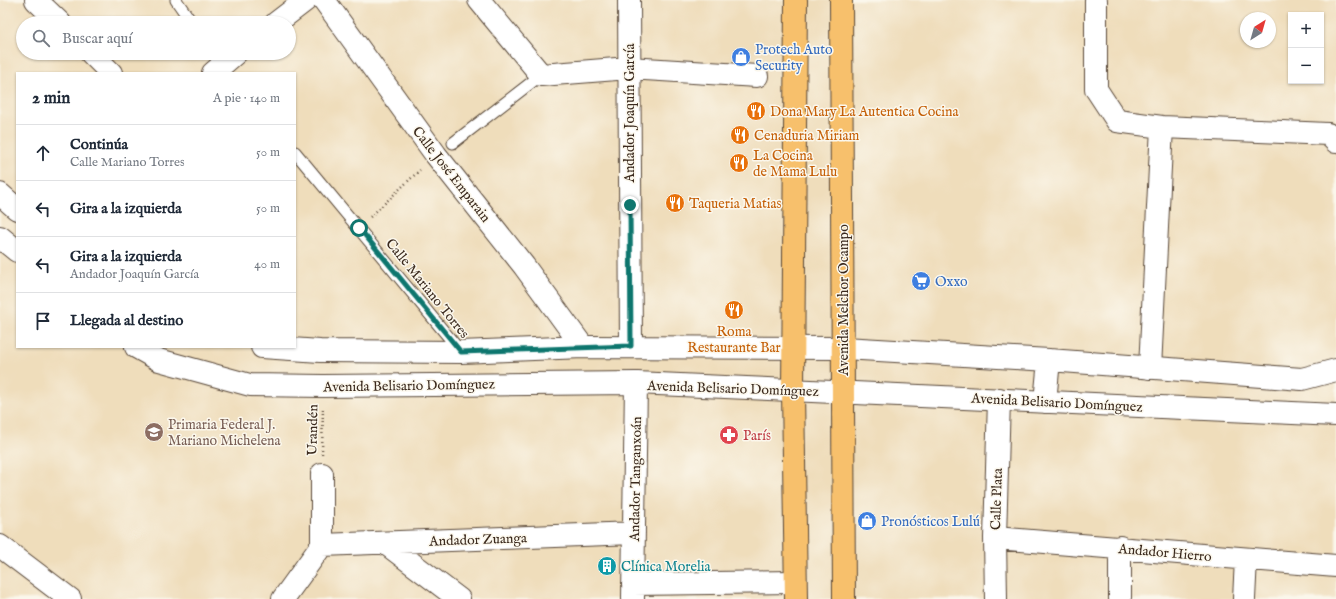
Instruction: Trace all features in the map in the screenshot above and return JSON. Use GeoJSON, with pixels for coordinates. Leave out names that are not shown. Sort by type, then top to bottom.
{"type":"FeatureCollection","features":[{"type":"Feature","properties":{"kind":"main road"},"geometry":{"type":"LineString","coordinates":[[795,591],[793,390],[796,0]]}},
{"type":"Feature","properties":{"kind":"main road","name":"Avenida Melchor Ocampo"},"geometry":{"type":"LineString","coordinates":[[841,0],[844,348],[842,392],[844,599]]}},
{"type":"Feature","properties":{"kind":"street"},"geometry":{"type":"LineString","coordinates":[[36,0],[53,16]]}},
{"type":"Feature","properties":{"kind":"street"},"geometry":{"type":"LineString","coordinates":[[285,16],[306,0]]}},
{"type":"Feature","properties":{"kind":"street","name":"Calle José Emparain"},"geometry":{"type":"LineString","coordinates":[[324,0],[445,149],[524,266],[583,347]]}},
{"type":"Feature","properties":{"kind":"street"},"geometry":{"type":"LineString","coordinates":[[479,0],[541,75],[629,68],[757,76]]}},
{"type":"Feature","properties":{"kind":"street","name":"Andador Joaquín García"},"geometry":{"type":"LineString","coordinates":[[629,0],[631,346]]}},
{"type":"Feature","properties":{"kind":"street"},"geometry":{"type":"LineString","coordinates":[[1096,0],[1096,89],[1117,120],[1162,127],[1328,134],[1336,142]]}},
{"type":"Feature","properties":{"kind":"street"},"geometry":{"type":"LineString","coordinates":[[97,60],[110,72]]}},
{"type":"Feature","properties":{"kind":"street"},"geometry":{"type":"LineString","coordinates":[[1150,368],[1162,127]]}},
{"type":"Feature","properties":{"kind":"street"},"geometry":{"type":"LineString","coordinates":[[0,194],[16,207]]}},
{"type":"Feature","properties":{"kind":"street"},"geometry":{"type":"LineString","coordinates":[[0,236],[16,250]]}},
{"type":"Feature","properties":{"kind":"street"},"geometry":{"type":"LineString","coordinates":[[276,348],[320,351],[461,352],[631,346],[844,348],[1048,360],[1302,379],[1336,370]]}},
{"type":"Feature","properties":{"kind":"street","name":"Avenida Belisario Domínguez"},"geometry":{"type":"LineString","coordinates":[[138,348],[159,360],[250,385],[323,386],[636,383],[1336,415]]}},
{"type":"Feature","properties":{"kind":"street"},"geometry":{"type":"LineString","coordinates":[[1045,402],[1048,360]]}},
{"type":"Feature","properties":{"kind":"street","name":"Andador Tanganxoán"},"geometry":{"type":"LineString","coordinates":[[633,591],[636,383]]}},
{"type":"Feature","properties":{"kind":"street","name":"Calle Plata"},"geometry":{"type":"LineString","coordinates":[[996,599],[995,538],[999,399]]}},
{"type":"Feature","properties":{"kind":"street"},"geometry":{"type":"LineString","coordinates":[[283,599],[322,545],[322,474]]}},
{"type":"Feature","properties":{"kind":"street","name":"Andador Zuanga"},"geometry":{"type":"LineString","coordinates":[[322,545],[634,533]]}},
{"type":"Feature","properties":{"kind":"street","name":"Andador Hierro"},"geometry":{"type":"LineString","coordinates":[[995,538],[1120,547],[1336,566]]}},
{"type":"Feature","properties":{"kind":"street"},"geometry":{"type":"LineString","coordinates":[[385,543],[459,599]]}},
{"type":"Feature","properties":{"kind":"street"},"geometry":{"type":"LineString","coordinates":[[0,546],[70,599]]}},
{"type":"Feature","properties":{"kind":"street"},"geometry":{"type":"LineString","coordinates":[[1120,547],[1120,599]]}},
{"type":"Feature","properties":{"kind":"street"},"geometry":{"type":"LineString","coordinates":[[1244,599],[1246,559]]}},
{"type":"Feature","properties":{"kind":"street"},"geometry":{"type":"LineString","coordinates":[[633,591],[795,591]]}},
{"type":"Feature","properties":{"kind":"lane"},"geometry":{"type":"LineString","coordinates":[[176,0],[187,16]]}},
{"type":"Feature","properties":{"kind":"lane"},"geometry":{"type":"LineString","coordinates":[[445,149],[541,75]]}},
{"type":"Feature","properties":{"kind":"lane","name":"Calle Mariano Torres"},"geometry":{"type":"LineString","coordinates":[[296,153],[461,352]]}},
{"type":"Feature","properties":{"kind":"path"},"geometry":{"type":"LineString","coordinates":[[359,228],[445,149]]}},
{"type":"Feature","properties":{"kind":"path","name":"Urandén"},"geometry":{"type":"LineString","coordinates":[[322,474],[323,386]]}},
{"type":"Feature","properties":{"kind":"place","name":"Protech Auto Security"},"geometry":{"type":"Point","coordinates":[741,57]}},
{"type":"Feature","properties":{"kind":"place","name":"Dona Mary La Autentica Cocina"},"geometry":{"type":"Point","coordinates":[756,111]}},
{"type":"Feature","properties":{"kind":"place","name":"Cenaduria Miriam"},"geometry":{"type":"Point","coordinates":[740,135]}},
{"type":"Feature","properties":{"kind":"place","name":"La Cocina de Mama Lulu"},"geometry":{"type":"Point","coordinates":[739,163]}},
{"type":"Feature","properties":{"kind":"place","name":"Taqueria Matias"},"geometry":{"type":"Point","coordinates":[675,203]}},
{"type":"Feature","properties":{"kind":"place","name":"Oxxo"},"geometry":{"type":"Point","coordinates":[921,281]}},
{"type":"Feature","properties":{"kind":"place","name":"Roma Restaurante Bar"},"geometry":{"type":"Point","coordinates":[734,310]}},
{"type":"Feature","properties":{"kind":"place","name":"Primaria Federal J. Mariano Michelena"},"geometry":{"type":"Point","coordinates":[154,432]}},
{"type":"Feature","properties":{"kind":"place","name":"París"},"geometry":{"type":"Point","coordinates":[729,435]}},
{"type":"Feature","properties":{"kind":"place","name":"Pronósticos Lulú"},"geometry":{"type":"Point","coordinates":[867,521]}},
{"type":"Feature","properties":{"kind":"place","name":"Clínica Morelia"},"geometry":{"type":"Point","coordinates":[607,566]}},
{"type":"Feature","properties":{"kind":"route"},"geometry":{"type":"LineString","coordinates":[[359,228],[461,352],[631,346],[630,205]]}}]}
